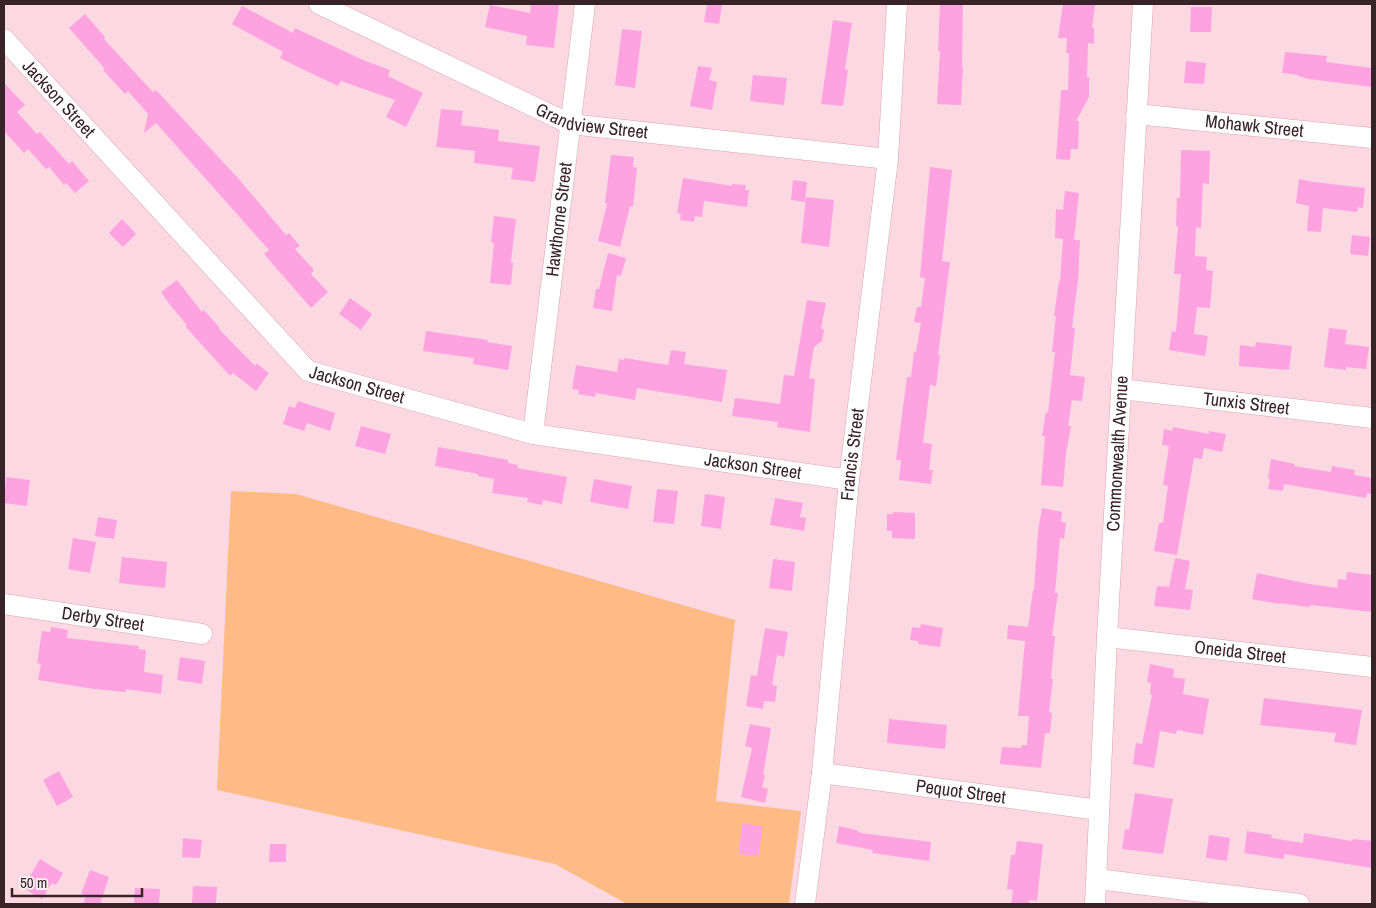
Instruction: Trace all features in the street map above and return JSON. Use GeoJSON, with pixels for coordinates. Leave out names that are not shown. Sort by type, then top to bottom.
{"type":"FeatureCollection","features":[{"type":"Feature","properties":{"kind":"street","name":"Grandview Street"},"geometry":{"type":"LineString","coordinates":[[319,4],[570,124],[888,159]]}},
{"type":"Feature","properties":{"kind":"street","name":"Hawthorne Street"},"geometry":{"type":"LineString","coordinates":[[533,434],[585,4]]}},
{"type":"Feature","properties":{"kind":"street","name":"Francis Street"},"geometry":{"type":"LineString","coordinates":[[805,904],[822,773],[849,480],[888,159],[897,4]]}},
{"type":"Feature","properties":{"kind":"street","name":"Commonwealth Avenue"},"geometry":{"type":"LineString","coordinates":[[1095,904],[1107,637],[1143,4]]}},
{"type":"Feature","properties":{"kind":"street","name":"Jackson Street"},"geometry":{"type":"LineString","coordinates":[[4,39],[308,371],[533,434],[849,480]]}},
{"type":"Feature","properties":{"kind":"street","name":"Mohawk Street"},"geometry":{"type":"LineString","coordinates":[[1136,114],[1372,138]]}},
{"type":"Feature","properties":{"kind":"street","name":"Tunxis Street"},"geometry":{"type":"LineString","coordinates":[[1121,389],[1372,418]]}},
{"type":"Feature","properties":{"kind":"street","name":"Derby Street"},"geometry":{"type":"LineString","coordinates":[[4,604],[202,634]]}},
{"type":"Feature","properties":{"kind":"street","name":"Oneida Street"},"geometry":{"type":"LineString","coordinates":[[1107,637],[1372,667]]}},
{"type":"Feature","properties":{"kind":"street","name":"Pequot Street"},"geometry":{"type":"LineString","coordinates":[[822,773],[1099,810]]}},
{"type":"Feature","properties":{"kind":"street"},"geometry":{"type":"LineString","coordinates":[[1097,879],[1299,904]]}},
{"type":"Feature","properties":{"kind":"shaded area"},"geometry":{"type":"Polygon","coordinates":[[[231,491],[296,494],[735,620],[716,801],[801,811],[789,904],[627,904],[555,864],[217,790],[231,491]]]}},
{"type":"Feature","properties":{"kind":"building"},"geometry":{"type":"Polygon","coordinates":[[[531,4],[559,4],[554,48],[526,45],[527,36],[485,27],[490,5],[530,13],[531,4]]]}},
{"type":"Feature","properties":{"kind":"building"},"geometry":{"type":"Polygon","coordinates":[[[707,4],[722,4],[719,24],[704,22],[707,4]]]}},
{"type":"Feature","properties":{"kind":"building"},"geometry":{"type":"Polygon","coordinates":[[[940,4],[963,4],[961,105],[937,104],[940,4]]]}},
{"type":"Feature","properties":{"kind":"building"},"geometry":{"type":"Polygon","coordinates":[[[1063,4],[1095,4],[1092,28],[1094,28],[1094,44],[1088,43],[1087,77],[1089,77],[1089,97],[1076,121],[1079,121],[1078,149],[1071,149],[1070,160],[1056,159],[1061,90],[1068,90],[1069,53],[1066,53],[1067,38],[1058,38],[1063,4]]]}},
{"type":"Feature","properties":{"kind":"building"},"geometry":{"type":"Polygon","coordinates":[[[242,6],[293,33],[295,28],[363,60],[390,70],[388,76],[423,93],[406,127],[386,117],[395,100],[341,81],[338,86],[280,58],[283,52],[232,24],[242,6]]]}},
{"type":"Feature","properties":{"kind":"building"},"geometry":{"type":"Polygon","coordinates":[[[1191,7],[1212,7],[1211,32],[1190,32],[1191,7]]]}},
{"type":"Feature","properties":{"kind":"building"},"geometry":{"type":"Polygon","coordinates":[[[85,14],[105,37],[104,39],[153,92],[156,90],[237,177],[286,235],[289,233],[300,246],[295,249],[314,270],[311,274],[328,292],[311,308],[264,254],[269,250],[156,123],[144,133],[148,114],[128,91],[125,94],[69,28],[85,14]]]}},
{"type":"Feature","properties":{"kind":"building"},"geometry":{"type":"Polygon","coordinates":[[[833,20],[852,23],[845,69],[848,70],[843,106],[821,104],[833,20]]]}},
{"type":"Feature","properties":{"kind":"building"},"geometry":{"type":"Polygon","coordinates":[[[622,29],[642,31],[635,88],[615,85],[622,29]]]}},
{"type":"Feature","properties":{"kind":"building"},"geometry":{"type":"Polygon","coordinates":[[[1285,52],[1327,56],[1326,62],[1372,68],[1372,87],[1309,79],[1298,75],[1282,73],[1285,52]]]}},
{"type":"Feature","properties":{"kind":"building"},"geometry":{"type":"Polygon","coordinates":[[[1186,61],[1206,63],[1204,84],[1184,83],[1186,61]]]}},
{"type":"Feature","properties":{"kind":"building"},"geometry":{"type":"Polygon","coordinates":[[[698,66],[712,68],[709,80],[717,82],[712,110],[690,106],[698,66]]]}},
{"type":"Feature","properties":{"kind":"building"},"geometry":{"type":"Polygon","coordinates":[[[753,75],[787,78],[784,105],[750,101],[753,75]]]}},
{"type":"Feature","properties":{"kind":"building"},"geometry":{"type":"Polygon","coordinates":[[[4,83],[25,105],[17,112],[37,134],[40,132],[69,164],[72,161],[89,181],[75,193],[66,183],[64,185],[49,167],[46,169],[28,149],[24,153],[4,131],[4,83]]]}},
{"type":"Feature","properties":{"kind":"building"},"geometry":{"type":"Polygon","coordinates":[[[441,109],[463,111],[461,125],[499,130],[498,141],[540,146],[535,182],[511,179],[513,168],[474,163],[475,151],[436,147],[441,109]]]}},
{"type":"Feature","properties":{"kind":"building"},"geometry":{"type":"Polygon","coordinates":[[[1181,150],[1210,151],[1209,184],[1203,183],[1201,228],[1196,227],[1195,256],[1207,257],[1206,270],[1213,271],[1210,308],[1197,307],[1194,334],[1208,336],[1205,356],[1169,350],[1172,331],[1176,332],[1181,274],[1174,274],[1178,226],[1176,226],[1177,198],[1180,198],[1181,150]]]}},
{"type":"Feature","properties":{"kind":"building"},"geometry":{"type":"Polygon","coordinates":[[[611,155],[634,157],[633,167],[637,168],[633,207],[630,206],[620,247],[598,241],[607,204],[605,203],[611,155]]]}},
{"type":"Feature","properties":{"kind":"building"},"geometry":{"type":"Polygon","coordinates":[[[930,167],[952,170],[942,261],[950,262],[936,386],[930,385],[923,443],[932,444],[929,470],[933,470],[931,484],[899,480],[901,460],[896,460],[907,377],[911,377],[914,352],[916,352],[921,323],[914,322],[917,307],[921,307],[925,278],[920,277],[930,167]]]}},
{"type":"Feature","properties":{"kind":"building"},"geometry":{"type":"Polygon","coordinates":[[[683,178],[732,186],[732,184],[746,185],[745,190],[749,190],[747,207],[704,201],[702,217],[695,216],[694,222],[680,220],[681,214],[677,213],[683,178]]]}},
{"type":"Feature","properties":{"kind":"building"},"geometry":{"type":"Polygon","coordinates":[[[1299,179],[1365,188],[1363,208],[1358,207],[1357,212],[1323,208],[1321,232],[1307,231],[1309,206],[1296,203],[1299,179]]]}},
{"type":"Feature","properties":{"kind":"building"},"geometry":{"type":"Polygon","coordinates":[[[793,180],[807,182],[805,202],[791,200],[793,180]]]}},
{"type":"Feature","properties":{"kind":"building"},"geometry":{"type":"Polygon","coordinates":[[[1065,191],[1079,193],[1074,240],[1080,240],[1078,280],[1072,328],[1075,328],[1070,375],[1085,377],[1082,401],[1072,400],[1068,426],[1071,426],[1063,487],[1041,485],[1045,436],[1042,436],[1046,412],[1048,413],[1055,352],[1052,352],[1056,316],[1054,316],[1060,281],[1063,239],[1055,238],[1056,209],[1063,210],[1065,191]]]}},
{"type":"Feature","properties":{"kind":"building"},"geometry":{"type":"Polygon","coordinates":[[[806,197],[834,200],[829,247],[801,243],[806,197]]]}},
{"type":"Feature","properties":{"kind":"building"},"geometry":{"type":"Polygon","coordinates":[[[494,216],[516,219],[511,262],[513,263],[511,285],[490,283],[494,243],[491,242],[494,216]]]}},
{"type":"Feature","properties":{"kind":"building"},"geometry":{"type":"Polygon","coordinates":[[[122,219],[136,234],[123,247],[109,233],[122,219]]]}},
{"type":"Feature","properties":{"kind":"building"},"geometry":{"type":"Polygon","coordinates":[[[1352,235],[1370,237],[1368,256],[1350,254],[1352,235]]]}},
{"type":"Feature","properties":{"kind":"building"},"geometry":{"type":"Polygon","coordinates":[[[608,253],[626,258],[621,276],[617,275],[612,311],[593,308],[596,289],[599,289],[608,253]]]}},
{"type":"Feature","properties":{"kind":"building"},"geometry":{"type":"Polygon","coordinates":[[[177,280],[202,312],[204,310],[219,329],[255,366],[256,363],[269,373],[256,391],[233,373],[230,376],[185,326],[187,325],[170,305],[161,292],[177,280]]]}},
{"type":"Feature","properties":{"kind":"building"},"geometry":{"type":"Polygon","coordinates":[[[350,298],[372,314],[361,330],[339,314],[350,298]]]}},
{"type":"Feature","properties":{"kind":"building"},"geometry":{"type":"Polygon","coordinates":[[[807,300],[826,303],[821,328],[824,330],[822,341],[814,347],[809,378],[815,379],[810,432],[777,427],[778,422],[732,416],[735,398],[780,404],[784,375],[794,376],[807,300]]]}},
{"type":"Feature","properties":{"kind":"building"},"geometry":{"type":"Polygon","coordinates":[[[1329,328],[1347,330],[1345,344],[1369,347],[1366,369],[1346,367],[1346,370],[1324,367],[1329,328]]]}},
{"type":"Feature","properties":{"kind":"building"},"geometry":{"type":"Polygon","coordinates":[[[426,331],[488,340],[487,342],[512,346],[508,370],[473,364],[474,358],[423,351],[426,331]]]}},
{"type":"Feature","properties":{"kind":"building"},"geometry":{"type":"Polygon","coordinates":[[[1256,342],[1292,346],[1289,370],[1239,366],[1240,345],[1255,347],[1256,342]]]}},
{"type":"Feature","properties":{"kind":"building"},"geometry":{"type":"Polygon","coordinates":[[[671,350],[686,352],[684,364],[727,370],[722,402],[637,388],[635,400],[596,393],[595,397],[578,394],[579,390],[572,389],[576,365],[617,372],[619,359],[624,360],[624,358],[668,365],[671,350]]]}},
{"type":"Feature","properties":{"kind":"building"},"geometry":{"type":"Polygon","coordinates":[[[298,401],[335,413],[330,431],[307,423],[304,431],[283,424],[289,406],[295,408],[298,401]]]}},
{"type":"Feature","properties":{"kind":"building"},"geometry":{"type":"Polygon","coordinates":[[[361,426],[391,434],[385,454],[355,446],[361,426]]]}},
{"type":"Feature","properties":{"kind":"building"},"geometry":{"type":"Polygon","coordinates":[[[1173,427],[1209,434],[1209,431],[1226,434],[1222,452],[1204,448],[1202,459],[1194,458],[1177,555],[1154,551],[1159,523],[1163,523],[1168,486],[1163,485],[1169,446],[1162,445],[1164,429],[1172,431],[1173,427]]]}},
{"type":"Feature","properties":{"kind":"building"},"geometry":{"type":"Polygon","coordinates":[[[438,447],[508,460],[508,463],[518,465],[517,468],[567,477],[562,504],[543,500],[542,505],[527,502],[528,498],[492,493],[494,479],[435,466],[438,447]]]}},
{"type":"Feature","properties":{"kind":"building"},"geometry":{"type":"Polygon","coordinates":[[[1271,459],[1295,464],[1294,466],[1331,472],[1332,466],[1355,470],[1354,475],[1372,478],[1372,494],[1367,493],[1366,498],[1284,484],[1283,491],[1268,489],[1271,459]]]}},
{"type":"Feature","properties":{"kind":"building"},"geometry":{"type":"Polygon","coordinates":[[[6,477],[30,480],[27,506],[4,503],[6,477]]]}},
{"type":"Feature","properties":{"kind":"building"},"geometry":{"type":"Polygon","coordinates":[[[594,479],[632,486],[628,509],[590,502],[594,479]]]}},
{"type":"Feature","properties":{"kind":"building"},"geometry":{"type":"Polygon","coordinates":[[[657,489],[678,491],[674,524],[653,522],[657,489]]]}},
{"type":"Feature","properties":{"kind":"building"},"geometry":{"type":"Polygon","coordinates":[[[705,494],[725,497],[721,529],[701,526],[705,494]]]}},
{"type":"Feature","properties":{"kind":"building"},"geometry":{"type":"Polygon","coordinates":[[[775,498],[803,503],[800,517],[806,518],[804,531],[770,525],[775,498]]]}},
{"type":"Feature","properties":{"kind":"building"},"geometry":{"type":"Polygon","coordinates":[[[1042,508],[1062,512],[1061,522],[1066,523],[1064,539],[1060,538],[1055,593],[1058,593],[1052,636],[1055,636],[1049,712],[1052,713],[1050,733],[1045,733],[1041,768],[1000,764],[1002,747],[1021,748],[1022,745],[1027,745],[1029,716],[1018,716],[1025,641],[1007,639],[1008,625],[1028,627],[1034,590],[1038,531],[1042,508]]]}},
{"type":"Feature","properties":{"kind":"building"},"geometry":{"type":"Polygon","coordinates":[[[894,512],[915,513],[915,539],[892,538],[892,531],[887,531],[887,514],[894,512]]]}},
{"type":"Feature","properties":{"kind":"building"},"geometry":{"type":"Polygon","coordinates":[[[98,517],[117,520],[114,539],[95,536],[98,517]]]}},
{"type":"Feature","properties":{"kind":"building"},"geometry":{"type":"Polygon","coordinates":[[[73,538],[96,542],[90,573],[68,569],[73,538]]]}},
{"type":"Feature","properties":{"kind":"building"},"geometry":{"type":"Polygon","coordinates":[[[122,557],[167,562],[165,588],[119,583],[122,557]]]}},
{"type":"Feature","properties":{"kind":"building"},"geometry":{"type":"Polygon","coordinates":[[[1175,558],[1190,561],[1185,589],[1193,590],[1190,610],[1154,606],[1157,586],[1169,587],[1175,558]]]}},
{"type":"Feature","properties":{"kind":"building"},"geometry":{"type":"Polygon","coordinates":[[[773,559],[795,562],[792,591],[769,588],[773,559]]]}},
{"type":"Feature","properties":{"kind":"building"},"geometry":{"type":"Polygon","coordinates":[[[1347,572],[1372,575],[1372,612],[1311,605],[1309,607],[1279,604],[1252,599],[1257,573],[1337,588],[1338,579],[1346,580],[1347,572]]]}},
{"type":"Feature","properties":{"kind":"building"},"geometry":{"type":"Polygon","coordinates":[[[921,624],[943,628],[940,647],[918,644],[918,641],[910,640],[912,627],[920,628],[921,624]]]}},
{"type":"Feature","properties":{"kind":"building"},"geometry":{"type":"Polygon","coordinates":[[[51,627],[68,630],[67,638],[139,646],[138,649],[146,650],[144,672],[163,675],[161,694],[126,689],[126,692],[94,689],[38,680],[41,664],[37,663],[42,631],[50,632],[51,627]]]}},
{"type":"Feature","properties":{"kind":"building"},"geometry":{"type":"Polygon","coordinates":[[[765,628],[788,632],[784,657],[777,655],[772,685],[777,686],[775,702],[764,701],[763,709],[746,706],[751,675],[757,676],[765,628]]]}},
{"type":"Feature","properties":{"kind":"building"},"geometry":{"type":"Polygon","coordinates":[[[180,657],[205,661],[202,684],[177,680],[180,657]]]}},
{"type":"Feature","properties":{"kind":"building"},"geometry":{"type":"Polygon","coordinates":[[[1150,664],[1174,669],[1173,677],[1185,679],[1183,694],[1209,699],[1203,735],[1177,730],[1176,734],[1160,731],[1154,768],[1133,764],[1136,743],[1142,744],[1152,695],[1150,694],[1151,683],[1147,682],[1150,664]]]}},
{"type":"Feature","properties":{"kind":"building"},"geometry":{"type":"Polygon","coordinates":[[[1264,698],[1362,710],[1356,745],[1334,742],[1336,733],[1260,725],[1264,698]]]}},
{"type":"Feature","properties":{"kind":"building"},"geometry":{"type":"Polygon","coordinates":[[[889,719],[947,725],[945,749],[887,743],[889,719]]]}},
{"type":"Feature","properties":{"kind":"building"},"geometry":{"type":"Polygon","coordinates":[[[750,724],[771,728],[762,787],[768,789],[765,803],[741,797],[752,748],[745,746],[750,724]]]}},
{"type":"Feature","properties":{"kind":"building"},"geometry":{"type":"Polygon","coordinates":[[[59,771],[73,797],[57,806],[43,780],[59,771]]]}},
{"type":"Feature","properties":{"kind":"building"},"geometry":{"type":"Polygon","coordinates":[[[1135,793],[1173,799],[1163,854],[1122,849],[1125,829],[1129,830],[1135,793]]]}},
{"type":"Feature","properties":{"kind":"building"},"geometry":{"type":"Polygon","coordinates":[[[742,823],[762,826],[759,856],[739,854],[742,823]]]}},
{"type":"Feature","properties":{"kind":"building"},"geometry":{"type":"Polygon","coordinates":[[[839,826],[861,833],[931,842],[929,861],[872,853],[873,850],[836,843],[839,826]]]}},
{"type":"Feature","properties":{"kind":"building"},"geometry":{"type":"Polygon","coordinates":[[[1247,831],[1272,835],[1271,838],[1303,843],[1304,833],[1352,841],[1353,839],[1372,841],[1372,868],[1284,854],[1284,859],[1244,853],[1247,831]]]}},
{"type":"Feature","properties":{"kind":"building"},"geometry":{"type":"Polygon","coordinates":[[[1209,835],[1230,838],[1227,861],[1206,858],[1209,835]]]}},
{"type":"Feature","properties":{"kind":"building"},"geometry":{"type":"Polygon","coordinates":[[[183,838],[202,840],[200,858],[182,857],[183,838]]]}},
{"type":"Feature","properties":{"kind":"building"},"geometry":{"type":"Polygon","coordinates":[[[1017,841],[1043,844],[1037,901],[1029,900],[1029,904],[1011,904],[1013,890],[1007,889],[1011,855],[1015,855],[1017,841]]]}},
{"type":"Feature","properties":{"kind":"building"},"geometry":{"type":"Polygon","coordinates":[[[270,844],[286,844],[286,862],[269,862],[270,844]]]}},
{"type":"Feature","properties":{"kind":"building"},"geometry":{"type":"Polygon","coordinates":[[[40,859],[63,873],[56,885],[52,883],[42,899],[23,888],[40,859]]]}},
{"type":"Feature","properties":{"kind":"building"},"geometry":{"type":"Polygon","coordinates":[[[90,870],[109,877],[100,904],[83,904],[86,896],[81,894],[90,870]]]}},
{"type":"Feature","properties":{"kind":"building"},"geometry":{"type":"Polygon","coordinates":[[[193,886],[217,887],[216,904],[192,904],[193,886]]]}},
{"type":"Feature","properties":{"kind":"building"},"geometry":{"type":"Polygon","coordinates":[[[135,888],[160,889],[159,904],[134,904],[135,888]]]}}]}
